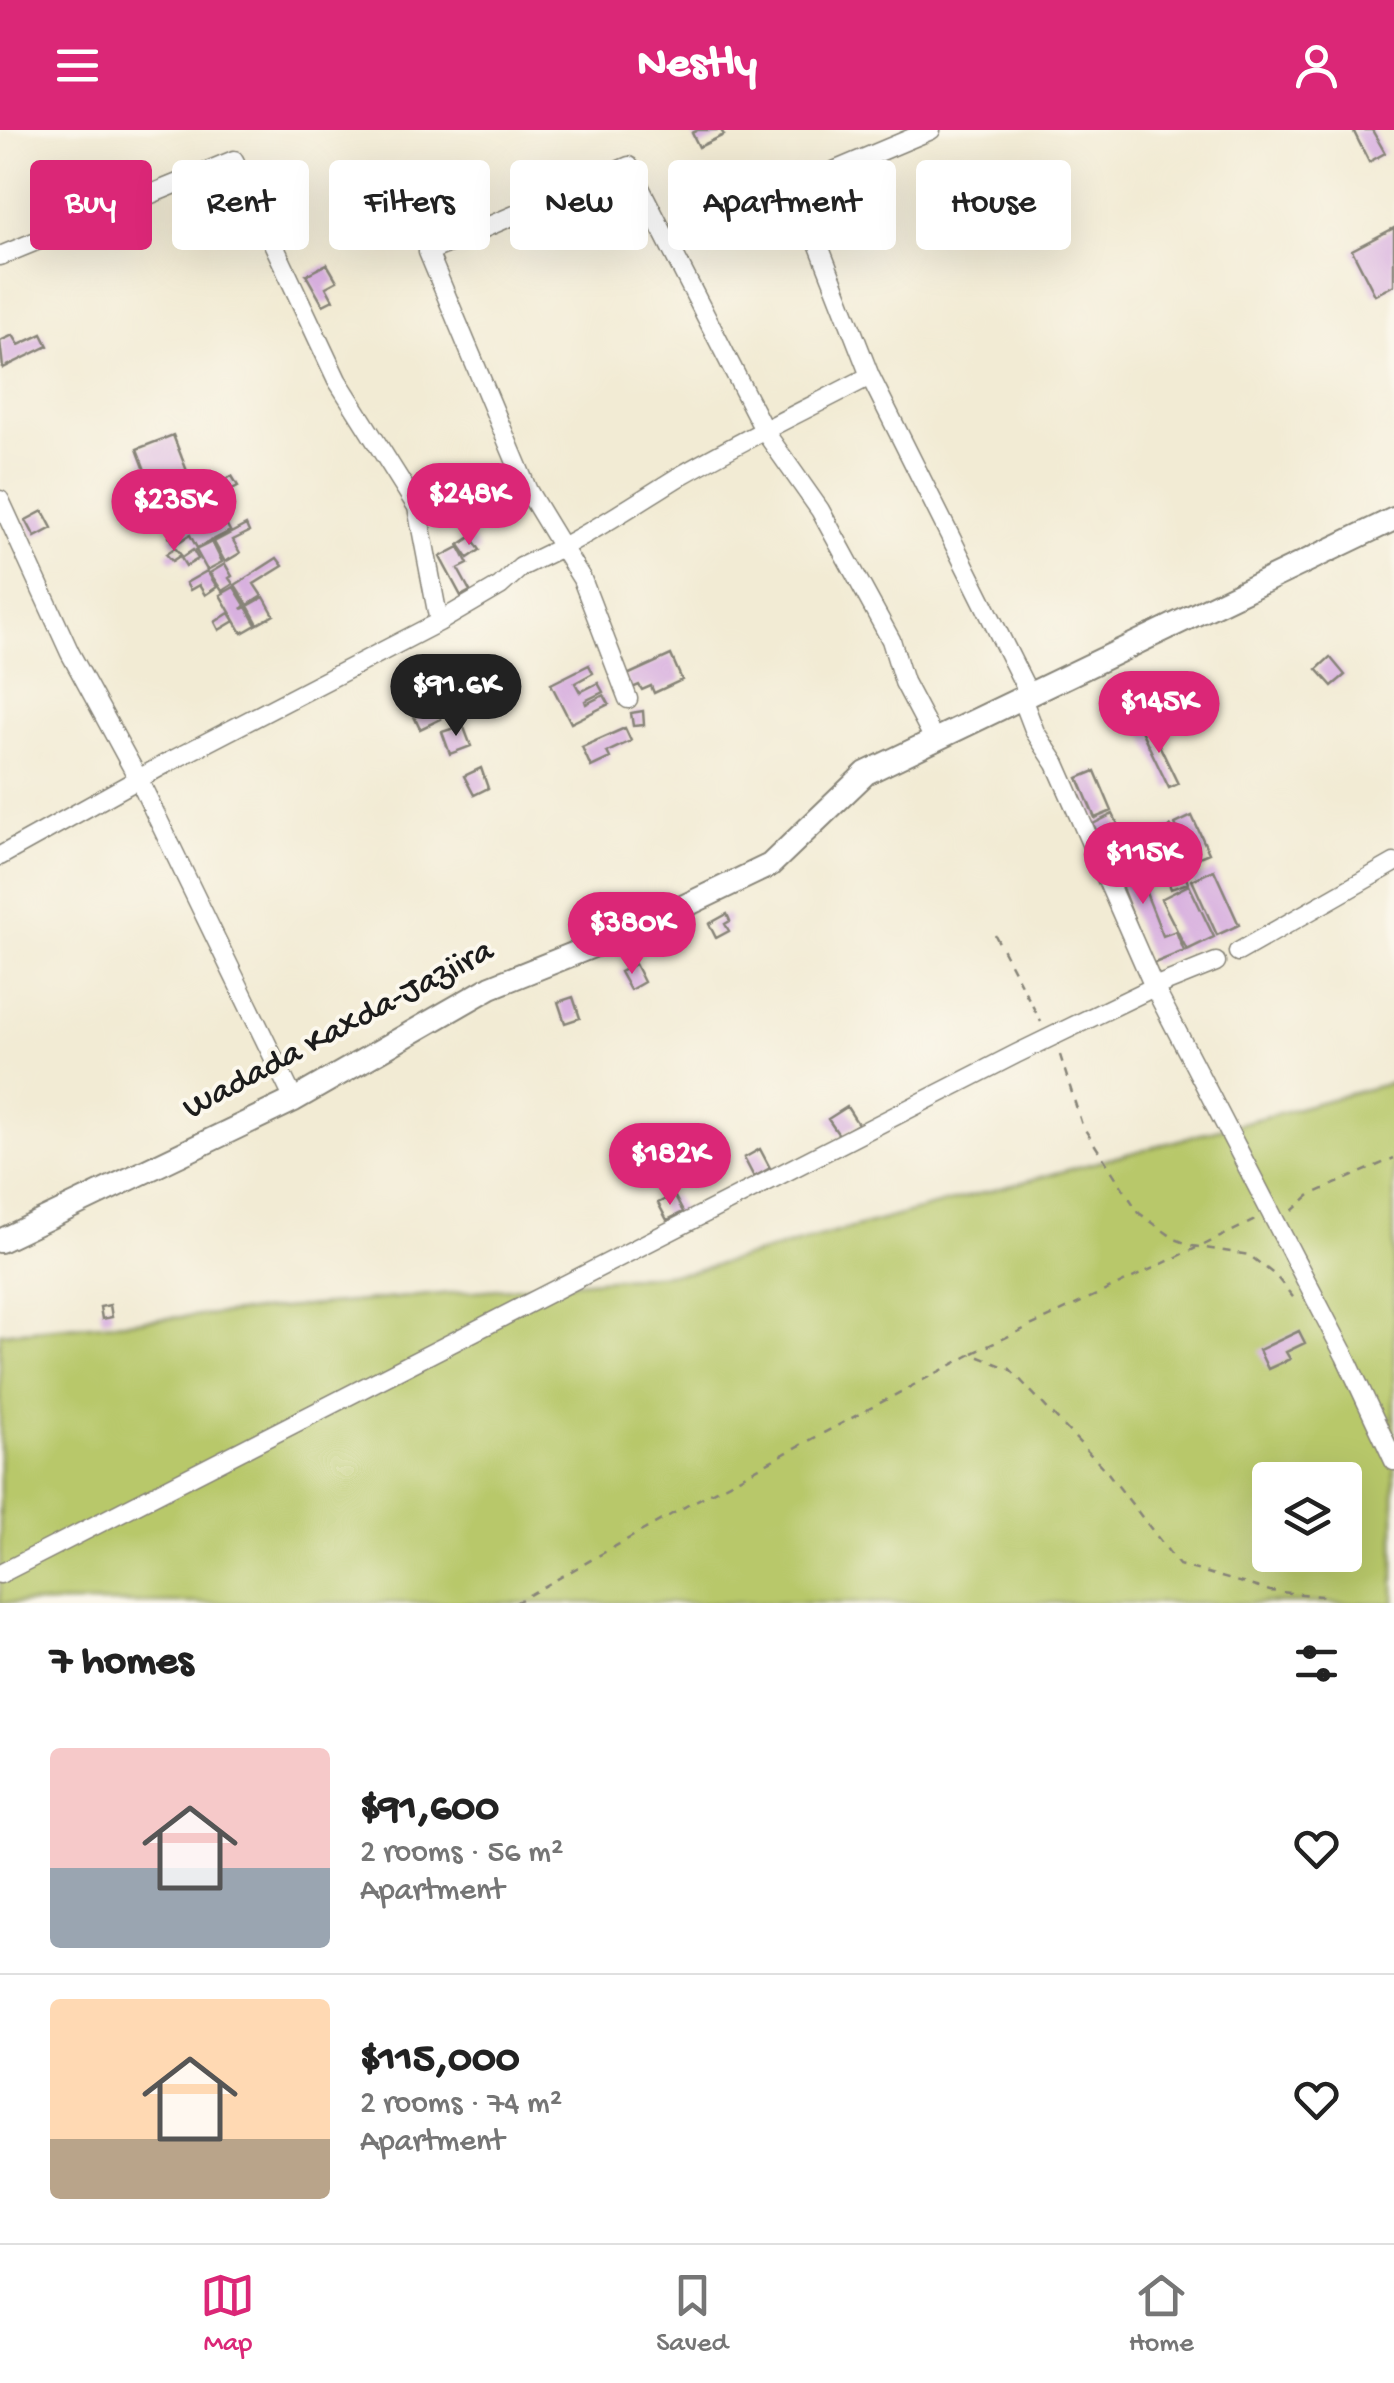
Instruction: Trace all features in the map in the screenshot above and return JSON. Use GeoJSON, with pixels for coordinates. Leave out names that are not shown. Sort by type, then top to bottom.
{"type":"FeatureCollection","features":[{"type":"Feature","properties":{"kind":"street"},"geometry":{"type":"LineString","coordinates":[[930,130],[796,187],[870,376],[1026,696],[1035,732],[1056,764],[1154,987],[1326,1318],[1394,1461]]}},
{"type":"Feature","properties":{"kind":"street"},"geometry":{"type":"LineString","coordinates":[[0,256],[234,160],[337,380],[417,506],[439,622]]}},
{"type":"Feature","properties":{"kind":"street"},"geometry":{"type":"LineString","coordinates":[[628,699],[582,579],[528,491],[428,252],[629,166],[765,432],[820,510],[890,640],[904,682],[934,740]]}},
{"type":"Feature","properties":{"kind":"street"},"geometry":{"type":"LineString","coordinates":[[0,856],[439,622],[500,586],[521,567],[598,529],[682,476],[870,376]]}},
{"type":"Feature","properties":{"kind":"street"},"geometry":{"type":"LineString","coordinates":[[0,500],[70,653],[140,780],[294,1100]]}},
{"type":"Feature","properties":{"kind":"street","name":"Wadada Kaxda-Jaziira"},"geometry":{"type":"LineString","coordinates":[[0,1241],[294,1100],[491,987],[643,926],[770,865],[866,773],[1394,519]]}},
{"type":"Feature","properties":{"kind":"street"},"geometry":{"type":"LineString","coordinates":[[1238,952],[1394,864]]}},
{"type":"Feature","properties":{"kind":"street"},"geometry":{"type":"LineString","coordinates":[[0,1574],[1050,1038],[1154,987],[1216,962]]}},
{"type":"Feature","properties":{"kind":"path"},"geometry":{"type":"LineString","coordinates":[[995,935],[1064,1062],[1082,1124],[1139,1213],[1174,1239],[1249,1256],[1275,1275],[1301,1308],[1326,1318]]}},
{"type":"Feature","properties":{"kind":"path"},"geometry":{"type":"LineString","coordinates":[[515,1603],[688,1505],[972,1354],[1258,1218],[1294,1211],[1310,1195],[1394,1158]]}},
{"type":"Feature","properties":{"kind":"path"},"geometry":{"type":"LineString","coordinates":[[972,1354],[1010,1369],[1108,1473],[1180,1566],[1270,1591],[1321,1596],[1324,1603]]}},
{"type":"Feature","properties":{"kind":"green space"},"geometry":{"type":"Polygon","coordinates":[[[1394,1082],[1394,1603],[0,1603],[0,1333],[689,1272],[1394,1082]]]}},
{"type":"Feature","properties":{"kind":"building"},"geometry":{"type":"Polygon","coordinates":[[[721,130],[724,135],[699,147],[692,133],[721,130]]]}},
{"type":"Feature","properties":{"kind":"building"},"geometry":{"type":"Polygon","coordinates":[[[1353,130],[1372,130],[1385,153],[1369,162],[1353,130]]]}},
{"type":"Feature","properties":{"kind":"building"},"geometry":{"type":"Polygon","coordinates":[[[1394,228],[1394,285],[1375,295],[1352,250],[1394,228]]]}},
{"type":"Feature","properties":{"kind":"building"},"geometry":{"type":"Polygon","coordinates":[[[327,264],[337,281],[326,287],[333,300],[323,305],[306,275],[327,264]]]}},
{"type":"Feature","properties":{"kind":"building"},"geometry":{"type":"Polygon","coordinates":[[[42,334],[48,346],[3,368],[0,341],[13,335],[19,345],[42,334]]]}},
{"type":"Feature","properties":{"kind":"building"},"geometry":{"type":"Polygon","coordinates":[[[173,435],[187,471],[151,486],[137,449],[173,435]]]}},
{"type":"Feature","properties":{"kind":"building"},"geometry":{"type":"Polygon","coordinates":[[[232,476],[238,486],[222,494],[217,484],[232,476]]]}},
{"type":"Feature","properties":{"kind":"building"},"geometry":{"type":"Polygon","coordinates":[[[160,487],[165,498],[180,491],[186,502],[191,499],[199,513],[193,498],[210,490],[221,511],[190,526],[220,512],[230,531],[197,548],[190,535],[174,545],[169,537],[186,527],[175,507],[150,518],[140,497],[160,487]]]}},
{"type":"Feature","properties":{"kind":"building"},"geometry":{"type":"Polygon","coordinates":[[[43,511],[52,528],[35,537],[26,520],[43,511]]]}},
{"type":"Feature","properties":{"kind":"building"},"geometry":{"type":"Polygon","coordinates":[[[246,525],[249,532],[233,540],[240,553],[225,562],[214,542],[246,525]]]}},
{"type":"Feature","properties":{"kind":"building"},"geometry":{"type":"Polygon","coordinates":[[[471,537],[480,550],[468,558],[459,545],[471,537]]]}},
{"type":"Feature","properties":{"kind":"building"},"geometry":{"type":"Polygon","coordinates":[[[212,542],[222,562],[207,570],[196,550],[212,542]]]}},
{"type":"Feature","properties":{"kind":"building"},"geometry":{"type":"Polygon","coordinates":[[[459,547],[468,564],[458,569],[470,591],[461,596],[440,557],[459,547]]]}},
{"type":"Feature","properties":{"kind":"building"},"geometry":{"type":"Polygon","coordinates":[[[175,548],[181,555],[172,561],[166,554],[175,548]]]}},
{"type":"Feature","properties":{"kind":"building"},"geometry":{"type":"Polygon","coordinates":[[[193,550],[198,559],[186,566],[181,558],[193,550]]]}},
{"type":"Feature","properties":{"kind":"building"},"geometry":{"type":"Polygon","coordinates":[[[277,558],[283,566],[254,584],[262,596],[248,605],[235,585],[277,558]]]}},
{"type":"Feature","properties":{"kind":"building"},"geometry":{"type":"Polygon","coordinates":[[[225,564],[233,584],[222,591],[210,573],[225,564]]]}},
{"type":"Feature","properties":{"kind":"building"},"geometry":{"type":"Polygon","coordinates":[[[207,571],[217,587],[205,595],[199,585],[190,590],[186,583],[207,571]]]}},
{"type":"Feature","properties":{"kind":"building"},"geometry":{"type":"Polygon","coordinates":[[[234,587],[245,605],[242,609],[246,607],[256,625],[242,633],[220,595],[234,587]]]}},
{"type":"Feature","properties":{"kind":"building"},"geometry":{"type":"Polygon","coordinates":[[[264,597],[274,615],[258,624],[248,606],[264,597]]]}},
{"type":"Feature","properties":{"kind":"building"},"geometry":{"type":"Polygon","coordinates":[[[229,613],[234,621],[219,630],[215,622],[229,613]]]}},
{"type":"Feature","properties":{"kind":"building"},"geometry":{"type":"Polygon","coordinates":[[[671,655],[682,680],[654,693],[651,686],[630,689],[625,676],[671,655]]]}},
{"type":"Feature","properties":{"kind":"building"},"geometry":{"type":"Polygon","coordinates":[[[1330,657],[1345,675],[1332,686],[1317,669],[1330,657]]]}},
{"type":"Feature","properties":{"kind":"building"},"geometry":{"type":"Polygon","coordinates":[[[589,665],[593,673],[575,683],[580,692],[598,683],[603,692],[585,701],[586,704],[604,695],[609,704],[571,723],[551,684],[589,665]]]}},
{"type":"Feature","properties":{"kind":"building"},"geometry":{"type":"Polygon","coordinates":[[[416,671],[425,691],[404,701],[395,680],[416,671]]]}},
{"type":"Feature","properties":{"kind":"building"},"geometry":{"type":"Polygon","coordinates":[[[432,699],[441,719],[420,729],[410,708],[432,699]]]}},
{"type":"Feature","properties":{"kind":"building"},"geometry":{"type":"Polygon","coordinates":[[[643,711],[644,725],[633,726],[631,713],[643,711]]]}},
{"type":"Feature","properties":{"kind":"building"},"geometry":{"type":"Polygon","coordinates":[[[1149,724],[1178,784],[1169,788],[1140,728],[1149,724]]]}},
{"type":"Feature","properties":{"kind":"building"},"geometry":{"type":"Polygon","coordinates":[[[463,725],[471,746],[450,754],[442,732],[463,725]]]}},
{"type":"Feature","properties":{"kind":"building"},"geometry":{"type":"Polygon","coordinates":[[[625,728],[631,741],[607,752],[610,758],[591,767],[582,747],[625,728]]]}},
{"type":"Feature","properties":{"kind":"building"},"geometry":{"type":"Polygon","coordinates":[[[481,768],[488,788],[474,795],[464,776],[481,768]]]}},
{"type":"Feature","properties":{"kind":"building"},"geometry":{"type":"Polygon","coordinates":[[[1095,771],[1112,811],[1095,818],[1078,778],[1095,771]]]}},
{"type":"Feature","properties":{"kind":"building"},"geometry":{"type":"Polygon","coordinates":[[[1113,814],[1125,839],[1106,849],[1093,824],[1113,814]]]}},
{"type":"Feature","properties":{"kind":"building"},"geometry":{"type":"Polygon","coordinates":[[[1192,816],[1209,853],[1192,860],[1175,824],[1192,816]]]}},
{"type":"Feature","properties":{"kind":"building"},"geometry":{"type":"Polygon","coordinates":[[[1171,826],[1176,834],[1159,845],[1153,837],[1171,826]]]}},
{"type":"Feature","properties":{"kind":"building"},"geometry":{"type":"Polygon","coordinates":[[[1172,841],[1188,883],[1171,889],[1155,848],[1172,841]]]}},
{"type":"Feature","properties":{"kind":"building"},"geometry":{"type":"Polygon","coordinates":[[[1126,842],[1163,936],[1176,931],[1184,951],[1152,964],[1107,850],[1126,842]]]}},
{"type":"Feature","properties":{"kind":"building"},"geometry":{"type":"Polygon","coordinates":[[[1214,870],[1239,925],[1217,935],[1192,880],[1214,870]]]}},
{"type":"Feature","properties":{"kind":"building"},"geometry":{"type":"Polygon","coordinates":[[[1189,885],[1214,937],[1187,950],[1161,899],[1189,885]]]}},
{"type":"Feature","properties":{"kind":"building"},"geometry":{"type":"Polygon","coordinates":[[[727,914],[730,921],[725,924],[729,931],[716,938],[709,924],[727,914]]]}},
{"type":"Feature","properties":{"kind":"building"},"geometry":{"type":"Polygon","coordinates":[[[635,964],[644,982],[630,990],[620,972],[635,964]]]}},
{"type":"Feature","properties":{"kind":"building"},"geometry":{"type":"Polygon","coordinates":[[[573,997],[580,1018],[565,1023],[558,1002],[573,997]]]}},
{"type":"Feature","properties":{"kind":"building"},"geometry":{"type":"Polygon","coordinates":[[[847,1107],[858,1124],[839,1135],[828,1119],[847,1107]]]}},
{"type":"Feature","properties":{"kind":"building"},"geometry":{"type":"Polygon","coordinates":[[[760,1149],[770,1168],[754,1177],[744,1158],[760,1149]]]}},
{"type":"Feature","properties":{"kind":"building"},"geometry":{"type":"Polygon","coordinates":[[[674,1195],[683,1212],[667,1220],[658,1203],[674,1195]]]}},
{"type":"Feature","properties":{"kind":"building"},"geometry":{"type":"Polygon","coordinates":[[[110,1305],[112,1317],[102,1319],[100,1307],[110,1305]]]}},
{"type":"Feature","properties":{"kind":"building"},"geometry":{"type":"Polygon","coordinates":[[[1299,1331],[1305,1343],[1286,1352],[1290,1359],[1268,1369],[1259,1350],[1299,1331]]]}}]}
